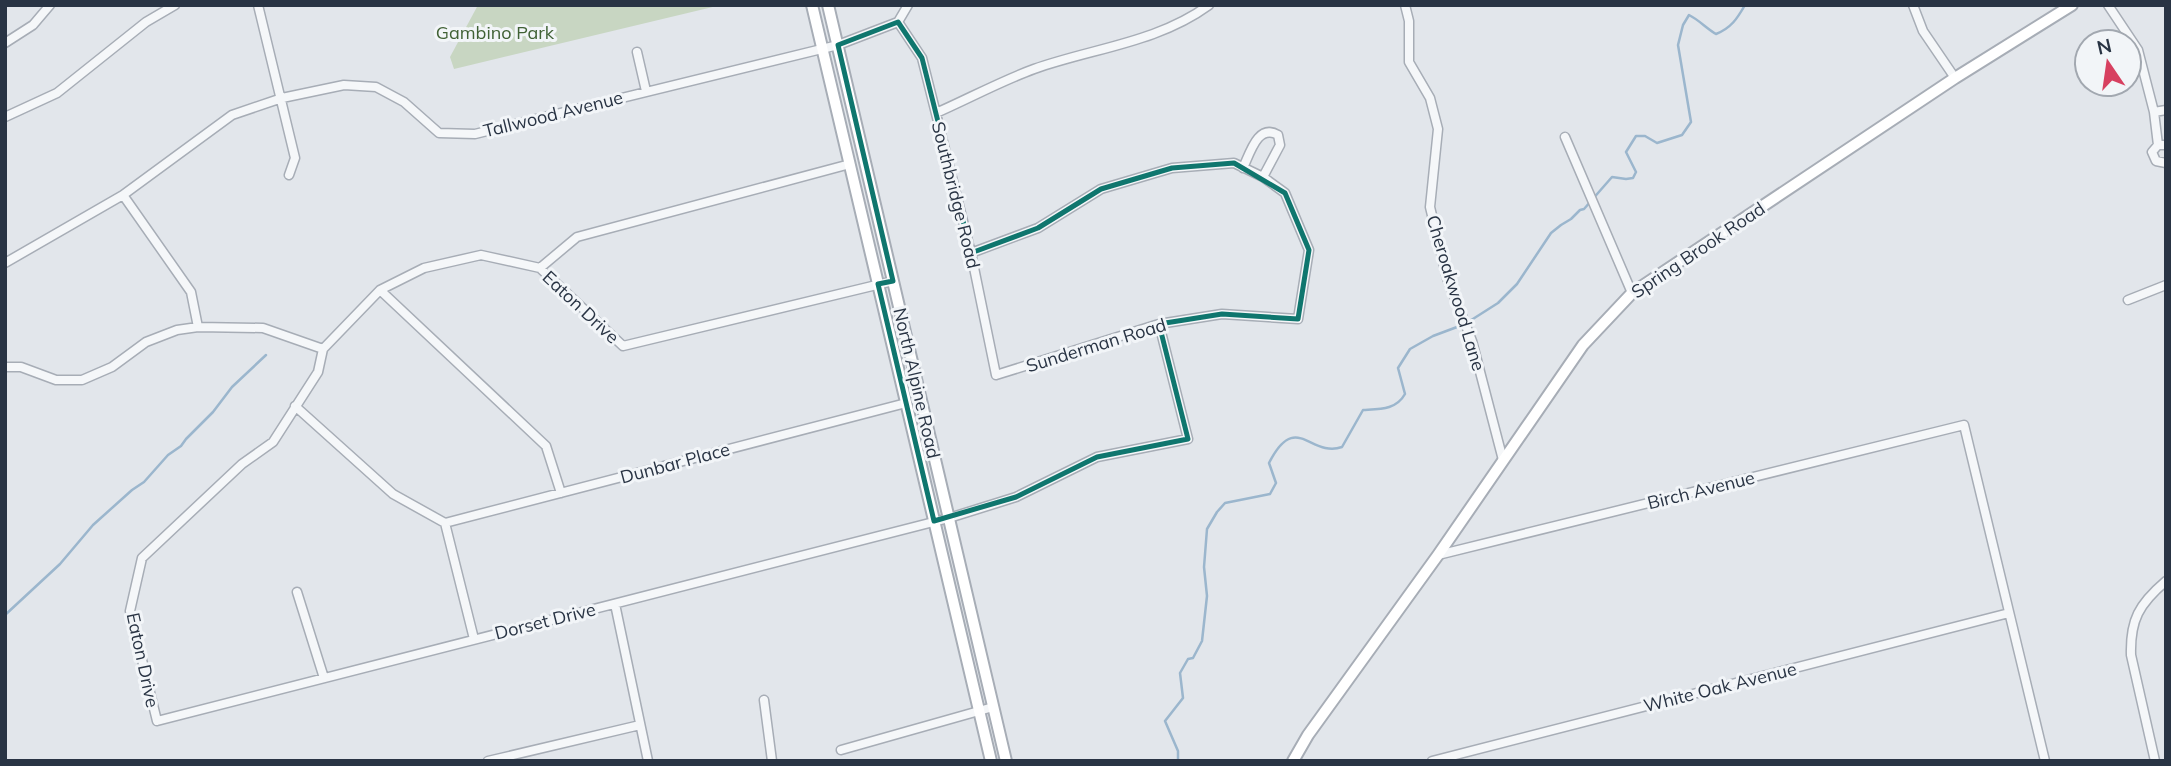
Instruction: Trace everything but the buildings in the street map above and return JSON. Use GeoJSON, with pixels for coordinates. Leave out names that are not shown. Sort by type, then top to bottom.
{"type":"FeatureCollection","features":[{"type":"Feature","properties":{"kind":"main road","name":"North Alpine Road"},"geometry":{"type":"LineString","coordinates":[[812,5],[991,761]]}},
{"type":"Feature","properties":{"kind":"main road","name":"North Alpine Road"},"geometry":{"type":"LineString","coordinates":[[828,5],[1006,761]]}},
{"type":"Feature","properties":{"kind":"main road","name":"Spring Brook Road"},"geometry":{"type":"LineString","coordinates":[[1293,761],[1308,735],[1438,555],[1583,345],[1632,293],[1955,78],[2071,5]]}},
{"type":"Feature","properties":{"kind":"street"},"geometry":{"type":"LineString","coordinates":[[5,43],[33,25],[50,5]]}},
{"type":"Feature","properties":{"kind":"street"},"geometry":{"type":"LineString","coordinates":[[5,117],[57,93],[146,22],[175,5]]}},
{"type":"Feature","properties":{"kind":"street"},"geometry":{"type":"LineString","coordinates":[[258,5],[295,158],[289,175]]}},
{"type":"Feature","properties":{"kind":"street"},"geometry":{"type":"LineString","coordinates":[[898,22],[908,5]]}},
{"type":"Feature","properties":{"kind":"street"},"geometry":{"type":"LineString","coordinates":[[936,113],[1034,69],[1158,33],[1192,18],[1209,5]]}},
{"type":"Feature","properties":{"kind":"street","name":"Cheroakwood Lane"},"geometry":{"type":"LineString","coordinates":[[1405,5],[1409,21],[1409,62],[1430,98],[1438,129],[1430,207],[1447,278],[1472,341],[1503,460]]}},
{"type":"Feature","properties":{"kind":"street"},"geometry":{"type":"LineString","coordinates":[[1913,5],[1923,31],[1955,78]]}},
{"type":"Feature","properties":{"kind":"street"},"geometry":{"type":"LineString","coordinates":[[2108,5],[2138,50],[2162,145],[2152,152],[2158,163],[2166,163]]}},
{"type":"Feature","properties":{"kind":"street","name":"Tallwood Avenue"},"geometry":{"type":"LineString","coordinates":[[5,263],[123,195],[232,115],[282,98],[344,85],[376,87],[404,102],[439,133],[475,134],[838,45],[898,22]]}},
{"type":"Feature","properties":{"kind":"street","name":"Southbridge Road"},"geometry":{"type":"LineString","coordinates":[[898,22],[922,58],[971,253],[996,376]]}},
{"type":"Feature","properties":{"kind":"street"},"geometry":{"type":"LineString","coordinates":[[637,52],[646,91]]}},
{"type":"Feature","properties":{"kind":"street"},"geometry":{"type":"LineString","coordinates":[[2154,112],[2166,110]]}},
{"type":"Feature","properties":{"kind":"street"},"geometry":{"type":"LineString","coordinates":[[1243,167],[1257,138],[1265,132],[1274,132],[1278,135],[1280,145],[1263,177]]}},
{"type":"Feature","properties":{"kind":"street"},"geometry":{"type":"LineString","coordinates":[[1566,137],[1632,293]]}},
{"type":"Feature","properties":{"kind":"street","name":"Sunderman Road"},"geometry":{"type":"LineString","coordinates":[[971,253],[1038,228],[1101,189],[1172,167],[1234,163],[1263,177],[1284,193],[1310,250],[1298,319],[1222,314],[1159,324],[996,376]]}},
{"type":"Feature","properties":{"kind":"street"},"geometry":{"type":"LineString","coordinates":[[540,268],[578,237],[850,164]]}},
{"type":"Feature","properties":{"kind":"street"},"geometry":{"type":"LineString","coordinates":[[123,195],[191,292],[198,327]]}},
{"type":"Feature","properties":{"kind":"street","name":"Eaton Drive"},"geometry":{"type":"LineString","coordinates":[[156,721],[130,611],[142,558],[242,464],[273,442],[318,372],[323,349],[380,290],[424,268],[481,256],[540,268],[623,346],[893,281]]}},
{"type":"Feature","properties":{"kind":"street"},"geometry":{"type":"LineString","coordinates":[[2128,300],[2166,285]]}},
{"type":"Feature","properties":{"kind":"street"},"geometry":{"type":"LineString","coordinates":[[380,290],[546,446],[561,493]]}},
{"type":"Feature","properties":{"kind":"street","name":"Dorset Drive"},"geometry":{"type":"LineString","coordinates":[[156,721],[949,518],[1016,497],[1097,457],[1188,439],[1159,324]]}},
{"type":"Feature","properties":{"kind":"street"},"geometry":{"type":"LineString","coordinates":[[5,367],[20,367],[56,380],[82,380],[112,367],[146,342],[177,330],[198,327],[263,328],[323,349]]}},
{"type":"Feature","properties":{"kind":"street","name":"Dunbar Place"},"geometry":{"type":"LineString","coordinates":[[445,523],[906,403]]}},
{"type":"Feature","properties":{"kind":"street"},"geometry":{"type":"LineString","coordinates":[[295,406],[393,494],[445,523],[474,639]]}},
{"type":"Feature","properties":{"kind":"street","name":"Birch Avenue"},"geometry":{"type":"LineString","coordinates":[[1438,555],[1964,425],[2009,613]]}},
{"type":"Feature","properties":{"kind":"street"},"geometry":{"type":"LineString","coordinates":[[2155,761],[2131,655],[2131,643],[2135,618],[2140,607],[2166,581]]}},
{"type":"Feature","properties":{"kind":"street"},"geometry":{"type":"LineString","coordinates":[[297,592],[324,678]]}},
{"type":"Feature","properties":{"kind":"street"},"geometry":{"type":"LineString","coordinates":[[615,604],[648,761]]}},
{"type":"Feature","properties":{"kind":"street"},"geometry":{"type":"LineString","coordinates":[[2009,613],[2045,761]]}},
{"type":"Feature","properties":{"kind":"street","name":"White Oak Avenue"},"geometry":{"type":"LineString","coordinates":[[1432,761],[2009,613]]}},
{"type":"Feature","properties":{"kind":"street"},"geometry":{"type":"LineString","coordinates":[[764,700],[772,761]]}},
{"type":"Feature","properties":{"kind":"street"},"geometry":{"type":"LineString","coordinates":[[841,750],[993,707]]}},
{"type":"Feature","properties":{"kind":"street"},"geometry":{"type":"LineString","coordinates":[[488,761],[640,725]]}},
{"type":"Feature","properties":{"kind":"highlighted area"},"geometry":{"type":"Polygon","coordinates":[[[898,22],[922,58],[971,253],[1038,228],[1101,189],[1172,168],[1234,163],[1285,193],[1309,250],[1298,319],[1222,314],[1159,324],[1188,439],[1097,457],[1016,497],[934,521],[878,284],[893,281],[838,45],[898,22]]]}},
{"type":"Feature","properties":{"kind":"green space","name":"Gambino Park"},"geometry":{"type":"Polygon","coordinates":[[[478,5],[721,5],[454,69],[450,57],[478,5]]]}},
{"type":"Feature","properties":{"kind":"waterway"},"geometry":{"type":"LineString","coordinates":[[1178,761],[1178,751],[1165,721],[1183,698],[1180,673],[1188,659],[1193,658],[1202,641],[1207,596],[1204,567],[1207,529],[1217,512],[1225,503],[1270,494],[1276,483],[1269,463],[1287,440],[1304,439],[1331,449],[1342,447],[1363,410],[1387,408],[1397,403],[1405,394],[1398,368],[1410,349],[1433,336],[1465,324],[1498,303],[1517,284],[1551,233],[1584,209],[1612,177],[1633,178],[1636,172],[1626,152],[1636,136],[1645,136],[1657,143],[1682,135],[1691,122],[1678,45],[1683,25],[1689,15],[1716,34],[1726,29],[1745,5]]}},
{"type":"Feature","properties":{"kind":"waterway"},"geometry":{"type":"LineString","coordinates":[[5,615],[60,564],[93,525],[181,446],[232,387],[266,355]]}}]}
